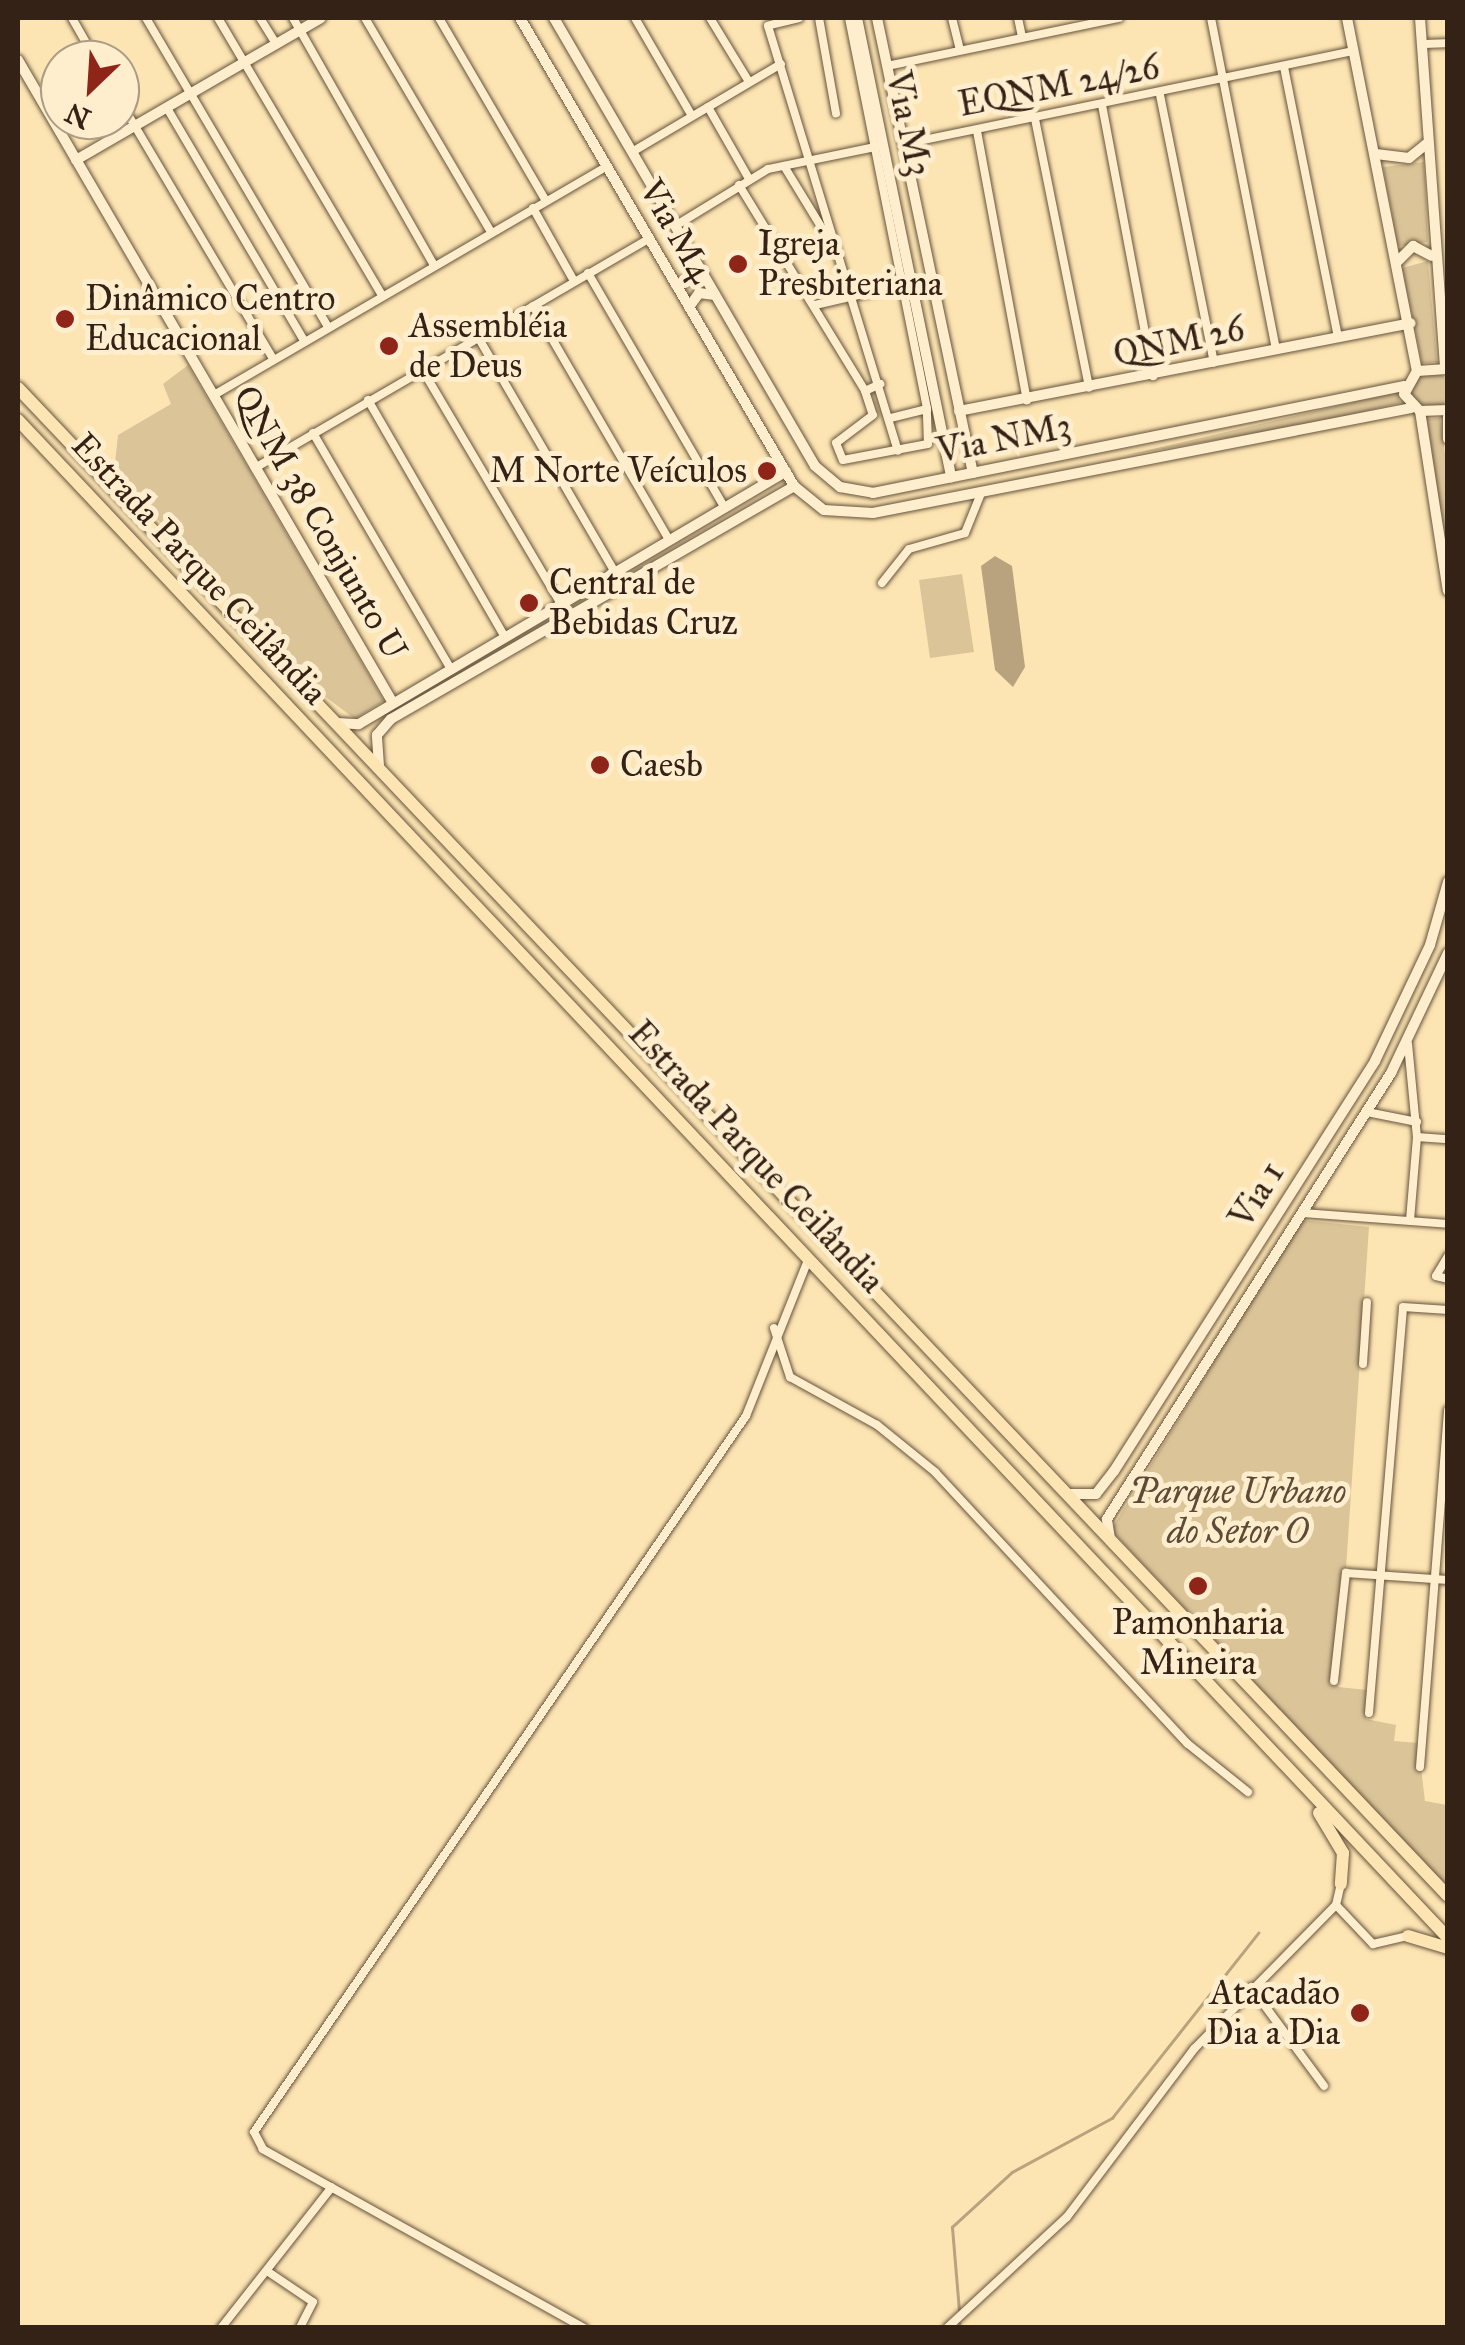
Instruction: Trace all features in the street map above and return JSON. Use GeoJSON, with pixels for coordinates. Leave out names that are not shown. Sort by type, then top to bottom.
{"type":"FeatureCollection","features":[{"type":"Feature","properties":{"kind":"highway","name":"Estrada Parque Ceilândia"},"geometry":{"type":"LineString","coordinates":[[18,388],[1448,1896]]}},
{"type":"Feature","properties":{"kind":"highway","name":"Estrada Parque Ceilândia"},"geometry":{"type":"LineString","coordinates":[[18,420],[496,923],[1448,1938]]}},
{"type":"Feature","properties":{"kind":"highway"},"geometry":{"type":"LineString","coordinates":[[106,514],[106,499],[124,500]]}},
{"type":"Feature","properties":{"kind":"highway"},"geometry":{"type":"LineString","coordinates":[[496,923],[510,921],[511,909]]}},
{"type":"Feature","properties":{"kind":"highway"},"geometry":{"type":"LineString","coordinates":[[808,1258],[816,1244],[831,1246]]}},
{"type":"Feature","properties":{"kind":"highway"},"geometry":{"type":"LineString","coordinates":[[1266,1744],[1337,1837],[1342,1884]]}},
{"type":"Feature","properties":{"kind":"highway"},"geometry":{"type":"LineString","coordinates":[[1300,1779],[1314,1776],[1318,1760]]}},
{"type":"Feature","properties":{"kind":"highway"},"geometry":{"type":"LineString","coordinates":[[1408,1936],[1448,1948]]}},
{"type":"Feature","properties":{"kind":"main road"},"geometry":{"type":"LineString","coordinates":[[140,123],[321,18]]}},
{"type":"Feature","properties":{"kind":"main road","name":"Via M4"},"geometry":{"type":"LineString","coordinates":[[520,18],[786,471]]}},
{"type":"Feature","properties":{"kind":"main road","name":"Via M4"},"geometry":{"type":"LineString","coordinates":[[554,18],[715,295]]}},
{"type":"Feature","properties":{"kind":"main road","name":"Via M3"},"geometry":{"type":"LineString","coordinates":[[858,18],[879,146],[898,216],[951,477]]}},
{"type":"Feature","properties":{"kind":"main road","name":"Via M3"},"geometry":{"type":"LineString","coordinates":[[875,18],[958,412]]}},
{"type":"Feature","properties":{"kind":"main road"},"geometry":{"type":"LineString","coordinates":[[1347,18],[1417,370]]}},
{"type":"Feature","properties":{"kind":"main road"},"geometry":{"type":"LineString","coordinates":[[1420,18],[1433,262],[1443,317],[1446,368],[1417,370],[1404,386],[1415,410],[1448,591]]}},
{"type":"Feature","properties":{"kind":"main road","name":"QNM 38 Conjunto U"},"geometry":{"type":"LineString","coordinates":[[18,60],[214,396],[389,710]]}},
{"type":"Feature","properties":{"kind":"main road"},"geometry":{"type":"LineString","coordinates":[[76,160],[111,140]]}},
{"type":"Feature","properties":{"kind":"main road"},"geometry":{"type":"LineString","coordinates":[[1376,154],[1408,158],[1426,144]]}},
{"type":"Feature","properties":{"kind":"main road"},"geometry":{"type":"LineString","coordinates":[[898,216],[915,212]]}},
{"type":"Feature","properties":{"kind":"main road"},"geometry":{"type":"LineString","coordinates":[[1397,262],[1416,246],[1433,262]]}},
{"type":"Feature","properties":{"kind":"main road"},"geometry":{"type":"LineString","coordinates":[[676,285],[703,274]]}},
{"type":"Feature","properties":{"kind":"main road"},"geometry":{"type":"LineString","coordinates":[[689,307],[699,292],[715,295]]}},
{"type":"Feature","properties":{"kind":"main road","name":"Via NM3"},"geometry":{"type":"LineString","coordinates":[[715,295],[824,477],[862,493],[1404,386]]}},
{"type":"Feature","properties":{"kind":"main road","name":"QNM 26"},"geometry":{"type":"LineString","coordinates":[[958,412],[1410,323]]}},
{"type":"Feature","properties":{"kind":"main road","name":"Via NM3"},"geometry":{"type":"LineString","coordinates":[[794,486],[832,512],[898,508],[1415,410],[1448,414]]}},
{"type":"Feature","properties":{"kind":"main road"},"geometry":{"type":"LineString","coordinates":[[958,412],[973,473]]}},
{"type":"Feature","properties":{"kind":"main road"},"geometry":{"type":"LineString","coordinates":[[1448,414],[1448,439]]}},
{"type":"Feature","properties":{"kind":"main road"},"geometry":{"type":"LineString","coordinates":[[944,444],[964,438]]}},
{"type":"Feature","properties":{"kind":"main road"},"geometry":{"type":"LineString","coordinates":[[1123,443],[1117,457],[1125,462]]}},
{"type":"Feature","properties":{"kind":"main road"},"geometry":{"type":"LineString","coordinates":[[1098,448],[1100,467]]}},
{"type":"Feature","properties":{"kind":"main road"},"geometry":{"type":"LineString","coordinates":[[336,723],[353,725],[389,710],[794,486],[786,471],[451,669],[389,710],[378,734],[380,767]]}},
{"type":"Feature","properties":{"kind":"main road"},"geometry":{"type":"LineString","coordinates":[[922,483],[929,502]]}},
{"type":"Feature","properties":{"kind":"main road"},"geometry":{"type":"LineString","coordinates":[[898,508],[899,488]]}},
{"type":"Feature","properties":{"kind":"main road"},"geometry":{"type":"LineString","coordinates":[[750,492],[758,506]]}},
{"type":"Feature","properties":{"kind":"main road","name":"Via 1"},"geometry":{"type":"LineString","coordinates":[[1067,1494],[1087,1498],[1103,1486],[1346,1106],[1404,1006],[1448,882]]}},
{"type":"Feature","properties":{"kind":"main road","name":"Via 1"},"geometry":{"type":"LineString","coordinates":[[1110,1540],[1107,1519],[1391,1073],[1408,1044],[1447,953]]}},
{"type":"Feature","properties":{"kind":"main road"},"geometry":{"type":"LineString","coordinates":[[1346,1106],[1380,1061],[1391,1073]]}},
{"type":"Feature","properties":{"kind":"main road"},"geometry":{"type":"LineString","coordinates":[[1228,1293],[1245,1306]]}},
{"type":"Feature","properties":{"kind":"street"},"geometry":{"type":"LineString","coordinates":[[72,18],[85,40]]}},
{"type":"Feature","properties":{"kind":"street"},"geometry":{"type":"LineString","coordinates":[[146,18],[328,327]]}},
{"type":"Feature","properties":{"kind":"street"},"geometry":{"type":"LineString","coordinates":[[218,18],[382,296]]}},
{"type":"Feature","properties":{"kind":"street"},"geometry":{"type":"LineString","coordinates":[[260,18],[276,44]]}},
{"type":"Feature","properties":{"kind":"street"},"geometry":{"type":"LineString","coordinates":[[293,18],[434,265]]}},
{"type":"Feature","properties":{"kind":"street"},"geometry":{"type":"LineString","coordinates":[[365,18],[491,232]]}},
{"type":"Feature","properties":{"kind":"street"},"geometry":{"type":"LineString","coordinates":[[439,18],[546,201]]}},
{"type":"Feature","properties":{"kind":"street"},"geometry":{"type":"LineString","coordinates":[[635,18],[692,116]]}},
{"type":"Feature","properties":{"kind":"street"},"geometry":{"type":"LineString","coordinates":[[710,18],[749,82]]}},
{"type":"Feature","properties":{"kind":"street"},"geometry":{"type":"LineString","coordinates":[[798,18],[766,22],[812,159],[898,451]]}},
{"type":"Feature","properties":{"kind":"street"},"geometry":{"type":"LineString","coordinates":[[819,18],[836,113]]}},
{"type":"Feature","properties":{"kind":"street"},"geometry":{"type":"LineString","coordinates":[[740,185],[866,391],[872,418],[835,453],[850,460],[931,442],[879,146],[849,18]]}},
{"type":"Feature","properties":{"kind":"street"},"geometry":{"type":"LineString","coordinates":[[952,18],[960,50]]}},
{"type":"Feature","properties":{"kind":"street"},"geometry":{"type":"LineString","coordinates":[[1018,18],[1022,37]]}},
{"type":"Feature","properties":{"kind":"street","name":"EQNM 24/26"},"geometry":{"type":"LineString","coordinates":[[887,66],[1082,21],[1118,18]]}},
{"type":"Feature","properties":{"kind":"street"},"geometry":{"type":"LineString","coordinates":[[1210,18],[1226,81],[1276,350]]}},
{"type":"Feature","properties":{"kind":"street"},"geometry":{"type":"LineString","coordinates":[[1421,44],[1448,43]]}},
{"type":"Feature","properties":{"kind":"street","name":"EQNM 24/26"},"geometry":{"type":"LineString","coordinates":[[904,144],[1226,81],[1354,51]]}},
{"type":"Feature","properties":{"kind":"street"},"geometry":{"type":"LineString","coordinates":[[632,152],[781,64]]}},
{"type":"Feature","properties":{"kind":"street"},"geometry":{"type":"LineString","coordinates":[[1284,68],[1338,338]]}},
{"type":"Feature","properties":{"kind":"street"},"geometry":{"type":"LineString","coordinates":[[1160,94],[1214,363]]}},
{"type":"Feature","properties":{"kind":"street"},"geometry":{"type":"LineString","coordinates":[[1102,106],[1153,376]]}},
{"type":"Feature","properties":{"kind":"street"},"geometry":{"type":"LineString","coordinates":[[708,107],[749,179]]}},
{"type":"Feature","properties":{"kind":"street"},"geometry":{"type":"LineString","coordinates":[[167,108],[304,342]]}},
{"type":"Feature","properties":{"kind":"street"},"geometry":{"type":"LineString","coordinates":[[1036,119],[1089,388]]}},
{"type":"Feature","properties":{"kind":"street"},"geometry":{"type":"LineString","coordinates":[[976,131],[1027,400]]}},
{"type":"Feature","properties":{"kind":"street"},"geometry":{"type":"LineString","coordinates":[[140,134],[273,359]]}},
{"type":"Feature","properties":{"kind":"street"},"geometry":{"type":"LineString","coordinates":[[676,226],[749,179],[784,166],[879,146]]}},
{"type":"Feature","properties":{"kind":"street"},"geometry":{"type":"LineString","coordinates":[[214,396],[606,166]]}},
{"type":"Feature","properties":{"kind":"street"},"geometry":{"type":"LineString","coordinates":[[784,166],[836,251]]}},
{"type":"Feature","properties":{"kind":"street"},"geometry":{"type":"LineString","coordinates":[[533,208],[574,281]]}},
{"type":"Feature","properties":{"kind":"street"},"geometry":{"type":"LineString","coordinates":[[255,468],[650,238]]}},
{"type":"Feature","properties":{"kind":"street"},"geometry":{"type":"LineString","coordinates":[[588,273],[725,508]]}},
{"type":"Feature","properties":{"kind":"street"},"geometry":{"type":"LineString","coordinates":[[815,305],[902,285]]}},
{"type":"Feature","properties":{"kind":"street"},"geometry":{"type":"LineString","coordinates":[[532,306],[670,540]]}},
{"type":"Feature","properties":{"kind":"street"},"geometry":{"type":"LineString","coordinates":[[478,337],[615,572]]}},
{"type":"Feature","properties":{"kind":"street"},"geometry":{"type":"LineString","coordinates":[[422,370],[561,604]]}},
{"type":"Feature","properties":{"kind":"street"},"geometry":{"type":"LineString","coordinates":[[866,391],[880,384]]}},
{"type":"Feature","properties":{"kind":"street"},"geometry":{"type":"LineString","coordinates":[[368,400],[505,638]]}},
{"type":"Feature","properties":{"kind":"street"},"geometry":{"type":"LineString","coordinates":[[891,418],[927,409]]}},
{"type":"Feature","properties":{"kind":"street"},"geometry":{"type":"LineString","coordinates":[[313,433],[451,669]]}},
{"type":"Feature","properties":{"kind":"street"},"geometry":{"type":"LineString","coordinates":[[882,583],[910,549],[965,533],[982,491]]}},
{"type":"Feature","properties":{"kind":"street"},"geometry":{"type":"LineString","coordinates":[[1408,1044],[1418,1137],[1410,1221]]}},
{"type":"Feature","properties":{"kind":"street"},"geometry":{"type":"LineString","coordinates":[[1367,1112],[1417,1122]]}},
{"type":"Feature","properties":{"kind":"street"},"geometry":{"type":"LineString","coordinates":[[1418,1137],[1448,1138]]}},
{"type":"Feature","properties":{"kind":"street"},"geometry":{"type":"LineString","coordinates":[[1303,1213],[1448,1224]]}},
{"type":"Feature","properties":{"kind":"street"},"geometry":{"type":"LineString","coordinates":[[1448,1256],[1436,1276],[1448,1278]]}},
{"type":"Feature","properties":{"kind":"street"},"geometry":{"type":"LineString","coordinates":[[584,2328],[262,2149],[254,2132],[260,2117],[738,1428],[774,1328],[808,1258]]}},
{"type":"Feature","properties":{"kind":"street"},"geometry":{"type":"LineString","coordinates":[[1363,1364],[1367,1302]]}},
{"type":"Feature","properties":{"kind":"street"},"geometry":{"type":"LineString","coordinates":[[1369,1713],[1403,1307],[1448,1310]]}},
{"type":"Feature","properties":{"kind":"street"},"geometry":{"type":"LineString","coordinates":[[774,1328],[790,1377],[878,1424],[935,1472],[1188,1744],[1248,1792]]}},
{"type":"Feature","properties":{"kind":"street"},"geometry":{"type":"LineString","coordinates":[[1420,1767],[1448,1410]]}},
{"type":"Feature","properties":{"kind":"street"},"geometry":{"type":"LineString","coordinates":[[1334,1681],[1348,1571],[1448,1580]]}},
{"type":"Feature","properties":{"kind":"street"},"geometry":{"type":"LineString","coordinates":[[947,2328],[1067,2217],[1251,1988],[1336,1905],[1342,1884]]}},
{"type":"Feature","properties":{"kind":"street"},"geometry":{"type":"LineString","coordinates":[[1336,1905],[1373,1944],[1408,1936]]}},
{"type":"Feature","properties":{"kind":"street"},"geometry":{"type":"LineString","coordinates":[[1251,1988],[1324,2086]]}},
{"type":"Feature","properties":{"kind":"street"},"geometry":{"type":"LineString","coordinates":[[221,2328],[332,2186]]}},
{"type":"Feature","properties":{"kind":"street"},"geometry":{"type":"LineString","coordinates":[[267,2272],[313,2302],[300,2328]]}},
{"type":"Feature","properties":{"kind":"green space"},"geometry":{"type":"Polygon","coordinates":[[[1424,162],[1428,242],[1398,246],[1383,167],[1424,162]]]}},
{"type":"Feature","properties":{"kind":"green space"},"geometry":{"type":"Polygon","coordinates":[[[1428,261],[1437,362],[1422,363],[1402,268],[1428,261]]]}},
{"type":"Feature","properties":{"kind":"green space"},"geometry":{"type":"Polygon","coordinates":[[[188,365],[384,701],[355,719],[310,685],[114,472],[118,435],[171,404],[163,384],[188,365]]]}},
{"type":"Feature","properties":{"kind":"green space"},"geometry":{"type":"Polygon","coordinates":[[[1430,371],[1443,377],[1449,390],[1443,403],[1430,409],[1417,403],[1411,390],[1417,377],[1430,371]]]}},
{"type":"Feature","properties":{"kind":"green space"},"geometry":{"type":"Polygon","coordinates":[[[1397,392],[1400,403],[1325,421],[1123,456],[1397,392]]]}},
{"type":"Feature","properties":{"kind":"green space"},"geometry":{"type":"Polygon","coordinates":[[[1440,418],[1448,475],[1447,560],[1427,419],[1440,418]]]}},
{"type":"Feature","properties":{"kind":"green space"},"geometry":{"type":"Polygon","coordinates":[[[962,574],[974,652],[930,658],[919,580],[962,574]]]}},
{"type":"Feature","properties":{"kind":"green space","name":"Parque Urbano do Setor O"},"geometry":{"type":"Polygon","coordinates":[[[1301,1220],[1369,1227],[1338,1687],[1368,1690],[1366,1719],[1396,1725],[1394,1741],[1418,1743],[1425,1801],[1447,1805],[1447,1887],[1111,1530],[1301,1220]]]}},
{"type":"Feature","properties":{"kind":"shaded area"},"geometry":{"type":"Polygon","coordinates":[[[995,556],[1012,566],[1025,667],[1013,687],[995,670],[981,566],[995,556]]]}},
{"type":"Feature","properties":{"kind":"waterway"},"geometry":{"type":"LineString","coordinates":[[959,2311],[952,2227],[1012,2172],[1112,2118],[1258,1933]]}},
{"type":"Feature","properties":{"kind":"waterway"},"geometry":{"type":"LineString","coordinates":[[960,2323],[960,2328]]}},
{"type":"Feature","properties":{"kind":"place","name":"Igreja Presbiteriana"},"geometry":{"type":"Point","coordinates":[738,264]}},
{"type":"Feature","properties":{"kind":"place","name":"Dinâmico Centro Educacional"},"geometry":{"type":"Point","coordinates":[65,319]}},
{"type":"Feature","properties":{"kind":"place","name":"Assembléia de Deus"},"geometry":{"type":"Point","coordinates":[389,346]}},
{"type":"Feature","properties":{"kind":"place","name":"M Norte Veículos"},"geometry":{"type":"Point","coordinates":[767,471]}},
{"type":"Feature","properties":{"kind":"place","name":"Central de Bebidas Cruz"},"geometry":{"type":"Point","coordinates":[529,603]}},
{"type":"Feature","properties":{"kind":"place","name":"Caesb"},"geometry":{"type":"Point","coordinates":[600,765]}},
{"type":"Feature","properties":{"kind":"place","name":"Pamonharia Mineira"},"geometry":{"type":"Point","coordinates":[1198,1586]}},
{"type":"Feature","properties":{"kind":"place","name":"Atacadão Dia a Dia"},"geometry":{"type":"Point","coordinates":[1360,2013]}}]}
